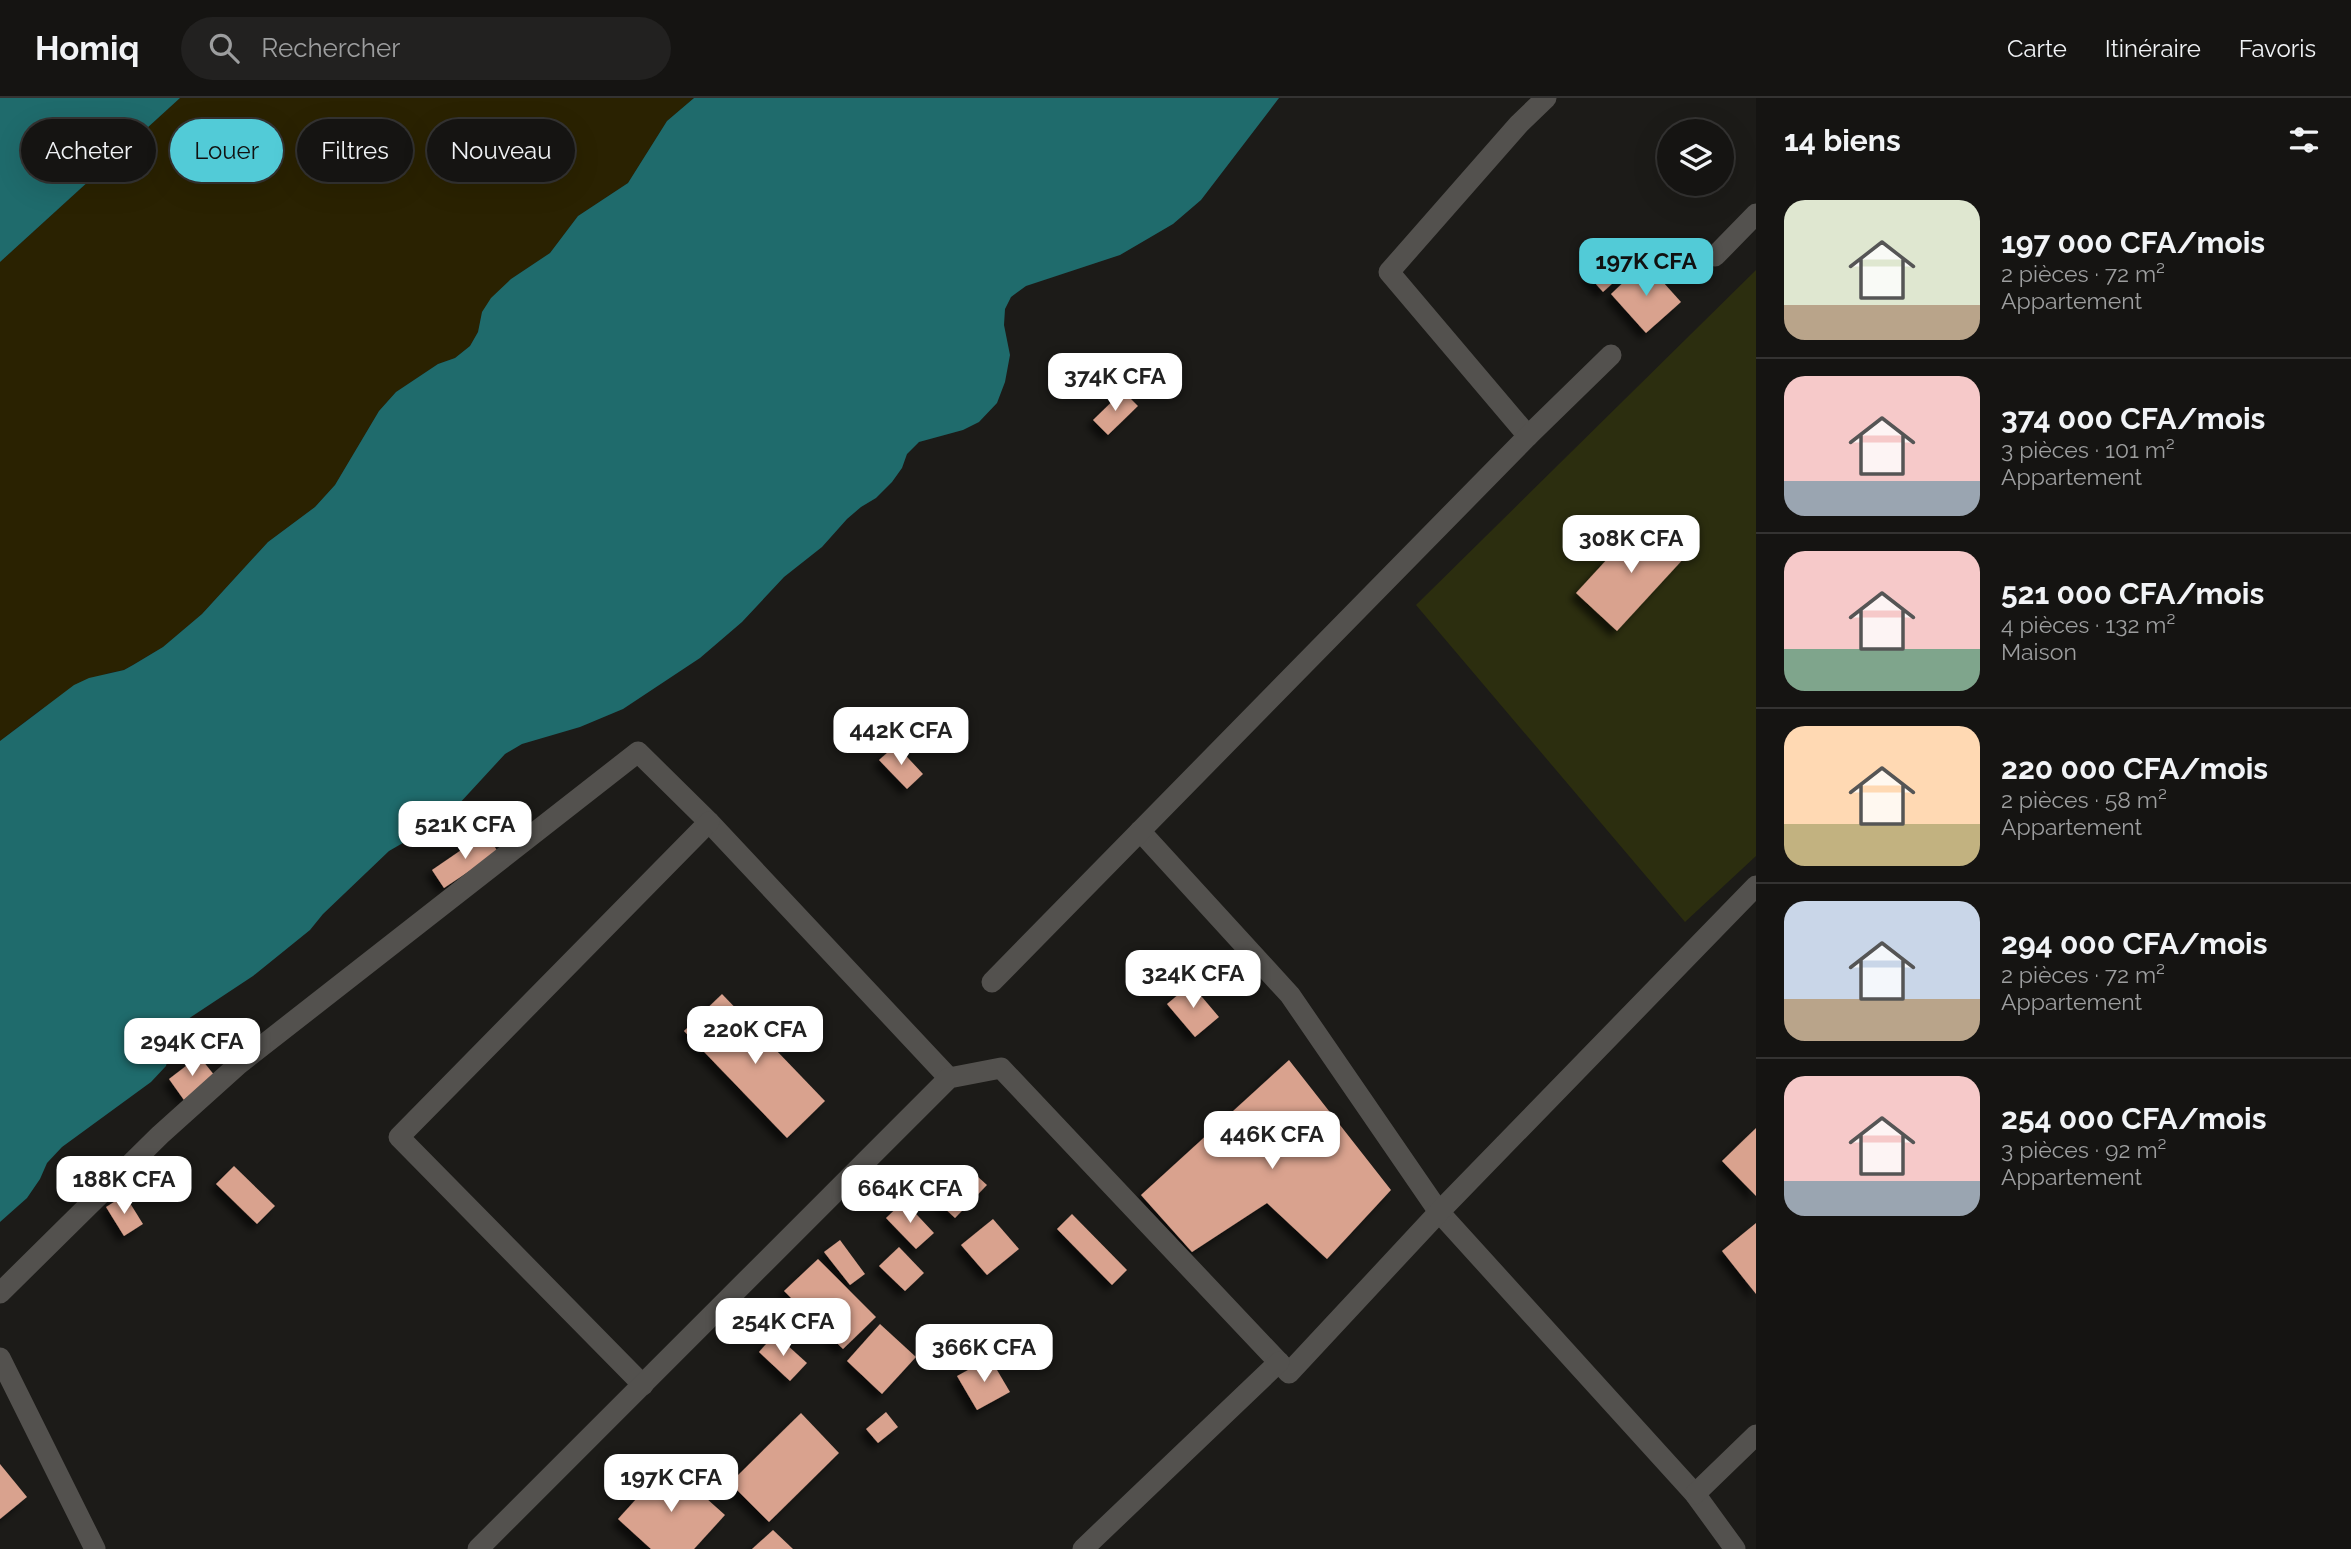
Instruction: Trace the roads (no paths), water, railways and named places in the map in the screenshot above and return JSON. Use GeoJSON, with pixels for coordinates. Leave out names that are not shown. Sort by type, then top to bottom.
{"type":"FeatureCollection","features":[{"type":"Feature","properties":{"kind":"street"},"geometry":{"type":"LineString","coordinates":[[1528,436],[1389,272],[1510,134],[1546,98]]}},
{"type":"Feature","properties":{"kind":"street"},"geometry":{"type":"LineString","coordinates":[[1715,256],[1756,214]]}},
{"type":"Feature","properties":{"kind":"street"},"geometry":{"type":"LineString","coordinates":[[992,982],[1528,436],[1611,355]]}},
{"type":"Feature","properties":{"kind":"street"},"geometry":{"type":"LineString","coordinates":[[0,1293],[160,1135],[239,1064],[638,752],[709,822],[949,1078]]}},
{"type":"Feature","properties":{"kind":"street"},"geometry":{"type":"LineString","coordinates":[[643,1385],[399,1137],[709,822]]}},
{"type":"Feature","properties":{"kind":"street"},"geometry":{"type":"LineString","coordinates":[[1140,831],[1290,995],[1439,1212],[1695,1494],[1735,1549]]}},
{"type":"Feature","properties":{"kind":"street"},"geometry":{"type":"LineString","coordinates":[[478,1549],[949,1078],[1001,1068],[1289,1373],[1439,1212],[1756,886]]}},
{"type":"Feature","properties":{"kind":"street"},"geometry":{"type":"LineString","coordinates":[[0,1358],[95,1549]]}},
{"type":"Feature","properties":{"kind":"street"},"geometry":{"type":"LineString","coordinates":[[1083,1549],[1279,1362]]}},
{"type":"Feature","properties":{"kind":"street"},"geometry":{"type":"LineString","coordinates":[[1695,1494],[1756,1435]]}},
{"type":"Feature","properties":{"kind":"water"},"geometry":{"type":"Polygon","coordinates":[[[0,98],[180,98],[156,120],[21,119],[21,182],[88,182],[0,262],[0,98]]]}},
{"type":"Feature","properties":{"kind":"water"},"geometry":{"type":"Polygon","coordinates":[[[694,98],[1279,98],[1201,200],[1173,224],[1120,255],[1026,286],[1011,297],[1005,309],[1004,325],[1010,355],[1005,382],[997,403],[979,422],[963,430],[919,442],[907,454],[902,468],[892,482],[876,498],[847,519],[822,547],[784,577],[742,622],[700,658],[623,709],[580,727],[522,744],[505,754],[446,818],[389,851],[323,914],[310,930],[253,976],[188,1019],[171,1046],[166,1066],[151,1082],[62,1147],[47,1163],[27,1198],[0,1222],[0,741],[74,685],[89,678],[124,670],[163,647],[202,614],[268,542],[315,507],[335,485],[379,411],[396,392],[438,364],[455,358],[470,346],[478,332],[482,312],[491,298],[511,279],[550,253],[578,216],[628,183],[667,121],[694,98]]]}}]}
